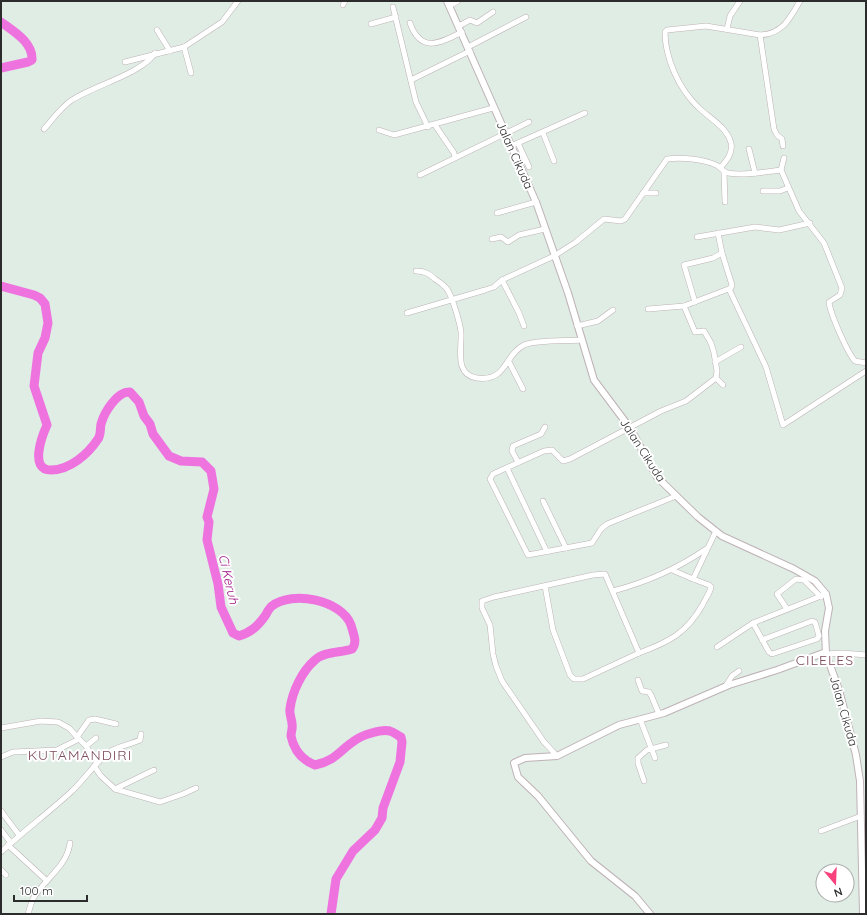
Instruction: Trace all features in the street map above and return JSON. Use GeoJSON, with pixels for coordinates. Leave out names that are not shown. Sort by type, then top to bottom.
{"type":"FeatureCollection","features":[{"type":"Feature","properties":{"kind":"street"},"geometry":{"type":"LineString","coordinates":[[125,62],[155,53],[184,47],[222,22],[238,1]]}},
{"type":"Feature","properties":{"kind":"street"},"geometry":{"type":"LineString","coordinates":[[448,4],[458,1]]}},
{"type":"Feature","properties":{"kind":"street"},"geometry":{"type":"LineString","coordinates":[[727,28],[730,16],[740,1]]}},
{"type":"Feature","properties":{"kind":"street"},"geometry":{"type":"LineString","coordinates":[[725,202],[722,170],[730,154],[730,140],[720,125],[696,105],[679,81],[671,65],[664,34],[667,30],[706,26],[727,28],[760,35],[778,31],[790,20],[800,1]]}},
{"type":"Feature","properties":{"kind":"street","name":"Jalan Cikuda"},"geometry":{"type":"LineString","coordinates":[[448,4],[536,202],[594,380],[630,428],[657,477],[676,496],[725,538],[794,569],[817,583],[824,596],[829,608],[825,631],[826,653],[838,686],[856,755],[860,781],[865,881],[863,914]]}},
{"type":"Feature","properties":{"kind":"street"},"geometry":{"type":"LineString","coordinates":[[393,7],[416,102],[428,127]]}},
{"type":"Feature","properties":{"kind":"street"},"geometry":{"type":"LineString","coordinates":[[410,23],[413,33],[420,40],[429,43],[442,42],[470,20],[477,23],[493,12]]}},
{"type":"Feature","properties":{"kind":"street"},"geometry":{"type":"LineString","coordinates":[[371,24],[396,17]]}},
{"type":"Feature","properties":{"kind":"street"},"geometry":{"type":"LineString","coordinates":[[411,80],[526,17]]}},
{"type":"Feature","properties":{"kind":"street"},"geometry":{"type":"LineString","coordinates":[[157,30],[170,51]]}},
{"type":"Feature","properties":{"kind":"street"},"geometry":{"type":"LineString","coordinates":[[760,35],[774,129],[776,135],[782,139],[783,146]]}},
{"type":"Feature","properties":{"kind":"street"},"geometry":{"type":"LineString","coordinates":[[184,47],[191,73]]}},
{"type":"Feature","properties":{"kind":"street"},"geometry":{"type":"LineString","coordinates":[[44,129],[71,101],[149,62],[155,53]]}},
{"type":"Feature","properties":{"kind":"street"},"geometry":{"type":"LineString","coordinates":[[379,130],[394,135],[419,127],[428,127],[493,108]]}},
{"type":"Feature","properties":{"kind":"street"},"geometry":{"type":"LineString","coordinates":[[511,146],[585,113]]}},
{"type":"Feature","properties":{"kind":"street"},"geometry":{"type":"LineString","coordinates":[[420,175],[438,168],[455,157],[528,122]]}},
{"type":"Feature","properties":{"kind":"street"},"geometry":{"type":"LineString","coordinates":[[435,125],[454,153],[455,157]]}},
{"type":"Feature","properties":{"kind":"street"},"geometry":{"type":"LineString","coordinates":[[543,133],[554,161]]}},
{"type":"Feature","properties":{"kind":"street"},"geometry":{"type":"LineString","coordinates":[[518,143],[529,167]]}},
{"type":"Feature","properties":{"kind":"street"},"geometry":{"type":"LineString","coordinates":[[749,149],[756,174]]}},
{"type":"Feature","properties":{"kind":"street"},"geometry":{"type":"LineString","coordinates":[[728,289],[766,367],[783,425],[866,367],[855,361],[850,355],[832,313],[829,302],[840,295],[842,288],[824,244],[810,223],[799,211],[788,188],[781,170],[784,158]]}},
{"type":"Feature","properties":{"kind":"street"},"geometry":{"type":"LineString","coordinates":[[407,312],[494,287],[502,280],[554,256],[576,242],[604,219],[621,221],[625,219],[667,159],[703,161],[722,170],[756,174],[781,170]]}},
{"type":"Feature","properties":{"kind":"street"},"geometry":{"type":"LineString","coordinates":[[763,191],[788,188]]}},
{"type":"Feature","properties":{"kind":"street"},"geometry":{"type":"LineString","coordinates":[[643,193],[656,193]]}},
{"type":"Feature","properties":{"kind":"street"},"geometry":{"type":"LineString","coordinates":[[497,213],[536,202]]}},
{"type":"Feature","properties":{"kind":"street"},"geometry":{"type":"LineString","coordinates":[[697,237],[755,227],[779,230],[810,223]]}},
{"type":"Feature","properties":{"kind":"street"},"geometry":{"type":"LineString","coordinates":[[492,239],[501,237],[508,242],[520,235],[545,229]]}},
{"type":"Feature","properties":{"kind":"street"},"geometry":{"type":"LineString","coordinates":[[648,310],[684,306],[731,288],[732,285],[718,234]]}},
{"type":"Feature","properties":{"kind":"street"},"geometry":{"type":"LineString","coordinates":[[695,302],[684,265],[713,258],[722,253]]}},
{"type":"Feature","properties":{"kind":"street"},"geometry":{"type":"LineString","coordinates":[[416,271],[426,272],[447,289],[461,332],[460,353],[464,371],[469,376],[484,378],[500,373],[520,347],[525,344],[535,342],[581,340]]}},
{"type":"Feature","properties":{"kind":"street"},"geometry":{"type":"LineString","coordinates":[[502,280],[524,326]]}},
{"type":"Feature","properties":{"kind":"street"},"geometry":{"type":"LineString","coordinates":[[676,496],[607,524],[601,529],[592,543],[531,555],[526,553],[490,481],[493,474],[549,450],[552,450],[560,460],[564,461],[661,411],[686,401],[716,378],[717,371],[713,347],[704,331],[695,332],[684,306]]}},
{"type":"Feature","properties":{"kind":"street"},"geometry":{"type":"LineString","coordinates":[[577,326],[596,321],[613,310]]}},
{"type":"Feature","properties":{"kind":"street"},"geometry":{"type":"LineString","coordinates":[[715,362],[741,347]]}},
{"type":"Feature","properties":{"kind":"street"},"geometry":{"type":"LineString","coordinates":[[509,362],[523,389]]}},
{"type":"Feature","properties":{"kind":"street"},"geometry":{"type":"LineString","coordinates":[[716,378],[723,385]]}},
{"type":"Feature","properties":{"kind":"street"},"geometry":{"type":"LineString","coordinates":[[518,462],[512,450],[513,446],[541,434],[545,427]]}},
{"type":"Feature","properties":{"kind":"street"},"geometry":{"type":"LineString","coordinates":[[507,468],[547,552]]}},
{"type":"Feature","properties":{"kind":"street"},"geometry":{"type":"LineString","coordinates":[[543,502],[566,548]]}},
{"type":"Feature","properties":{"kind":"street"},"geometry":{"type":"LineString","coordinates":[[693,579],[706,549],[716,531]]}},
{"type":"Feature","properties":{"kind":"street"},"geometry":{"type":"LineString","coordinates":[[613,591],[640,584],[672,570],[685,564],[706,549]]}},
{"type":"Feature","properties":{"kind":"street"},"geometry":{"type":"LineString","coordinates":[[545,586],[553,630],[570,674],[574,679],[583,679],[639,653],[663,645],[674,638],[695,618],[711,587],[672,570]]}},
{"type":"Feature","properties":{"kind":"street"},"geometry":{"type":"LineString","coordinates":[[557,756],[544,742],[502,681],[493,654],[490,625],[481,604],[485,599],[603,574],[607,577],[639,653]]}},
{"type":"Feature","properties":{"kind":"street"},"geometry":{"type":"LineString","coordinates":[[787,609],[777,594],[796,579],[804,580],[824,596]]}},
{"type":"Feature","properties":{"kind":"street"},"geometry":{"type":"LineString","coordinates":[[717,647],[753,623],[824,596]]}},
{"type":"Feature","properties":{"kind":"street"},"geometry":{"type":"LineString","coordinates":[[753,623],[762,640],[772,654],[819,636],[815,622],[812,621],[762,640]]}},
{"type":"Feature","properties":{"kind":"street"},"geometry":{"type":"LineString","coordinates":[[650,914],[635,896],[591,861],[543,801],[518,777],[514,767],[516,761],[525,758],[557,756],[617,726],[659,714],[724,687],[826,653],[866,655]]}},
{"type":"Feature","properties":{"kind":"street"},"geometry":{"type":"LineString","coordinates":[[724,687],[732,676],[739,671]]}},
{"type":"Feature","properties":{"kind":"street"},"geometry":{"type":"LineString","coordinates":[[638,680],[642,691],[650,692],[659,714]]}},
{"type":"Feature","properties":{"kind":"street"},"geometry":{"type":"LineString","coordinates":[[640,719],[655,758]]}},
{"type":"Feature","properties":{"kind":"street"},"geometry":{"type":"LineString","coordinates":[[1,757],[13,752],[58,750],[78,738],[89,720],[116,724]]}},
{"type":"Feature","properties":{"kind":"street"},"geometry":{"type":"LineString","coordinates":[[1,728],[41,721],[58,722],[69,728],[86,746],[101,776],[115,789],[160,802],[196,788]]}},
{"type":"Feature","properties":{"kind":"street"},"geometry":{"type":"LineString","coordinates":[[1,852],[19,835],[70,793],[86,778],[95,764],[113,750],[140,740],[141,734]]}},
{"type":"Feature","properties":{"kind":"street"},"geometry":{"type":"LineString","coordinates":[[86,746],[96,738]]}},
{"type":"Feature","properties":{"kind":"street"},"geometry":{"type":"LineString","coordinates":[[644,781],[637,760],[643,752],[666,745]]}},
{"type":"Feature","properties":{"kind":"street"},"geometry":{"type":"LineString","coordinates":[[115,789],[154,770]]}},
{"type":"Feature","properties":{"kind":"street"},"geometry":{"type":"LineString","coordinates":[[1,811],[19,835]]}},
{"type":"Feature","properties":{"kind":"street"},"geometry":{"type":"LineString","coordinates":[[821,832],[861,816]]}},
{"type":"Feature","properties":{"kind":"street"},"geometry":{"type":"LineString","coordinates":[[1,830],[9,844],[47,881]]}},
{"type":"Feature","properties":{"kind":"street"},"geometry":{"type":"LineString","coordinates":[[28,914],[33,898],[59,867],[69,850],[70,843]]}},
{"type":"Feature","properties":{"kind":"street"},"geometry":{"type":"LineString","coordinates":[[1,870],[6,875]]}},
{"type":"Feature","properties":{"kind":"waterway","name":"Ci Keruh"},"geometry":{"type":"LineString","coordinates":[[1,22],[26,42],[32,60],[1,68]]}},
{"type":"Feature","properties":{"kind":"waterway","name":"Ci Keruh"},"geometry":{"type":"LineString","coordinates":[[1,286],[34,295],[40,298],[45,304],[48,323],[45,338],[38,353],[34,386],[47,425],[42,437],[39,452],[40,465],[44,469],[51,470],[65,467],[72,464],[84,455],[94,445],[99,437],[101,424],[108,409],[120,395],[130,392],[139,402],[144,416],[150,424],[153,434],[169,456],[181,461],[202,462],[211,471],[214,489],[207,517],[209,522],[207,540],[218,584],[221,607],[233,633],[239,636],[254,629],[270,608],[281,601],[303,598],[316,600],[338,609],[346,616],[351,625],[355,640],[352,649],[319,657],[310,665],[298,682],[291,702],[290,711],[292,726],[291,736],[294,746],[302,757],[315,765],[327,761],[357,739],[372,733],[390,731],[401,737],[402,742],[400,762],[383,808],[382,818],[375,830],[353,851],[336,879],[331,914]]}},
{"type":"Feature","properties":{"kind":"district","name":"CILELES"},"geometry":{"type":"Point","coordinates":[825,660]}},
{"type":"Feature","properties":{"kind":"district","name":"KUTAMANDIRI"},"geometry":{"type":"Point","coordinates":[80,755]}}]}
